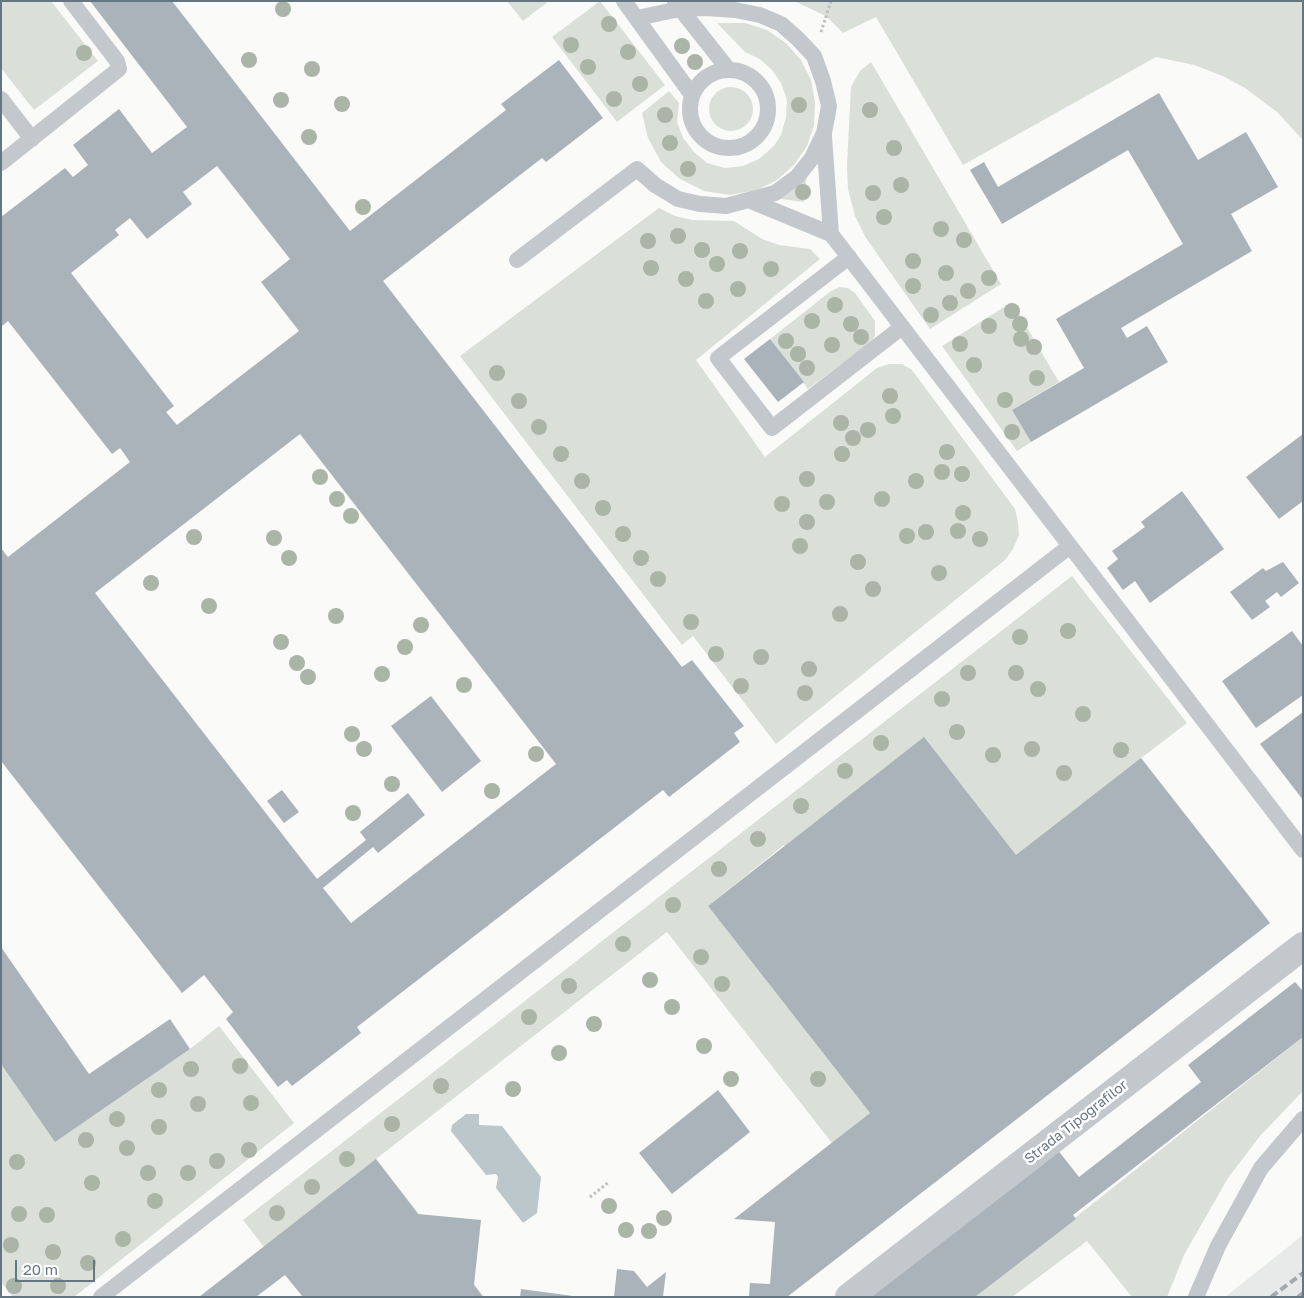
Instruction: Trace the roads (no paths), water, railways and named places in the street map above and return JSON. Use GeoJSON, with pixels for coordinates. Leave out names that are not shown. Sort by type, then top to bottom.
{"type":"FeatureCollection","features":[{"type":"Feature","properties":{"kind":"street","name":"Strada Tipografilor"},"geometry":{"type":"LineString","coordinates":[[848,1297],[1303,946]]}},
{"type":"Feature","properties":{"kind":"lane"},"geometry":{"type":"LineString","coordinates":[[1,163],[119,69],[117,61],[71,1]]}},
{"type":"Feature","properties":{"kind":"lane"},"geometry":{"type":"LineString","coordinates":[[624,1],[692,95]]}},
{"type":"Feature","properties":{"kind":"lane"},"geometry":{"type":"LineString","coordinates":[[637,18],[677,5],[735,10],[760,15],[781,24],[814,56],[829,106],[824,133],[831,234]]}},
{"type":"Feature","properties":{"kind":"lane"},"geometry":{"type":"LineString","coordinates":[[677,5],[728,70]]}},
{"type":"Feature","properties":{"kind":"lane"},"geometry":{"type":"LineString","coordinates":[[728,70],[740,71],[752,76],[761,85],[767,96],[769,108],[767,120],[761,132],[753,141],[729,148],[716,146],[705,140],[697,131],[692,120],[690,107],[692,95],[706,77],[728,70]]}},
{"type":"Feature","properties":{"kind":"lane"},"geometry":{"type":"LineString","coordinates":[[1,99],[32,139]]}},
{"type":"Feature","properties":{"kind":"lane"},"geometry":{"type":"LineString","coordinates":[[517,260],[637,169],[655,185],[678,198],[700,204],[726,206],[751,201],[775,193],[797,177],[812,158],[824,133]]}},
{"type":"Feature","properties":{"kind":"lane"},"geometry":{"type":"LineString","coordinates":[[751,201],[831,234],[1303,850]]}},
{"type":"Feature","properties":{"kind":"lane"},"geometry":{"type":"LineString","coordinates":[[848,257],[718,358],[772,428],[902,327]]}},
{"type":"Feature","properties":{"kind":"lane"},"geometry":{"type":"LineString","coordinates":[[101,1297],[1070,546]]}},
{"type":"Feature","properties":{"kind":"lane"},"geometry":{"type":"LineString","coordinates":[[1196,1297],[1218,1246],[1261,1168],[1303,1118]]}},
{"type":"Feature","properties":{"kind":"railway"},"geometry":{"type":"LineString","coordinates":[[1271,1297],[1303,1273]]}},
{"type":"Feature","properties":{"kind":"railway"},"geometry":{"type":"LineString","coordinates":[[1298,1297],[1303,1293]]}}]}
